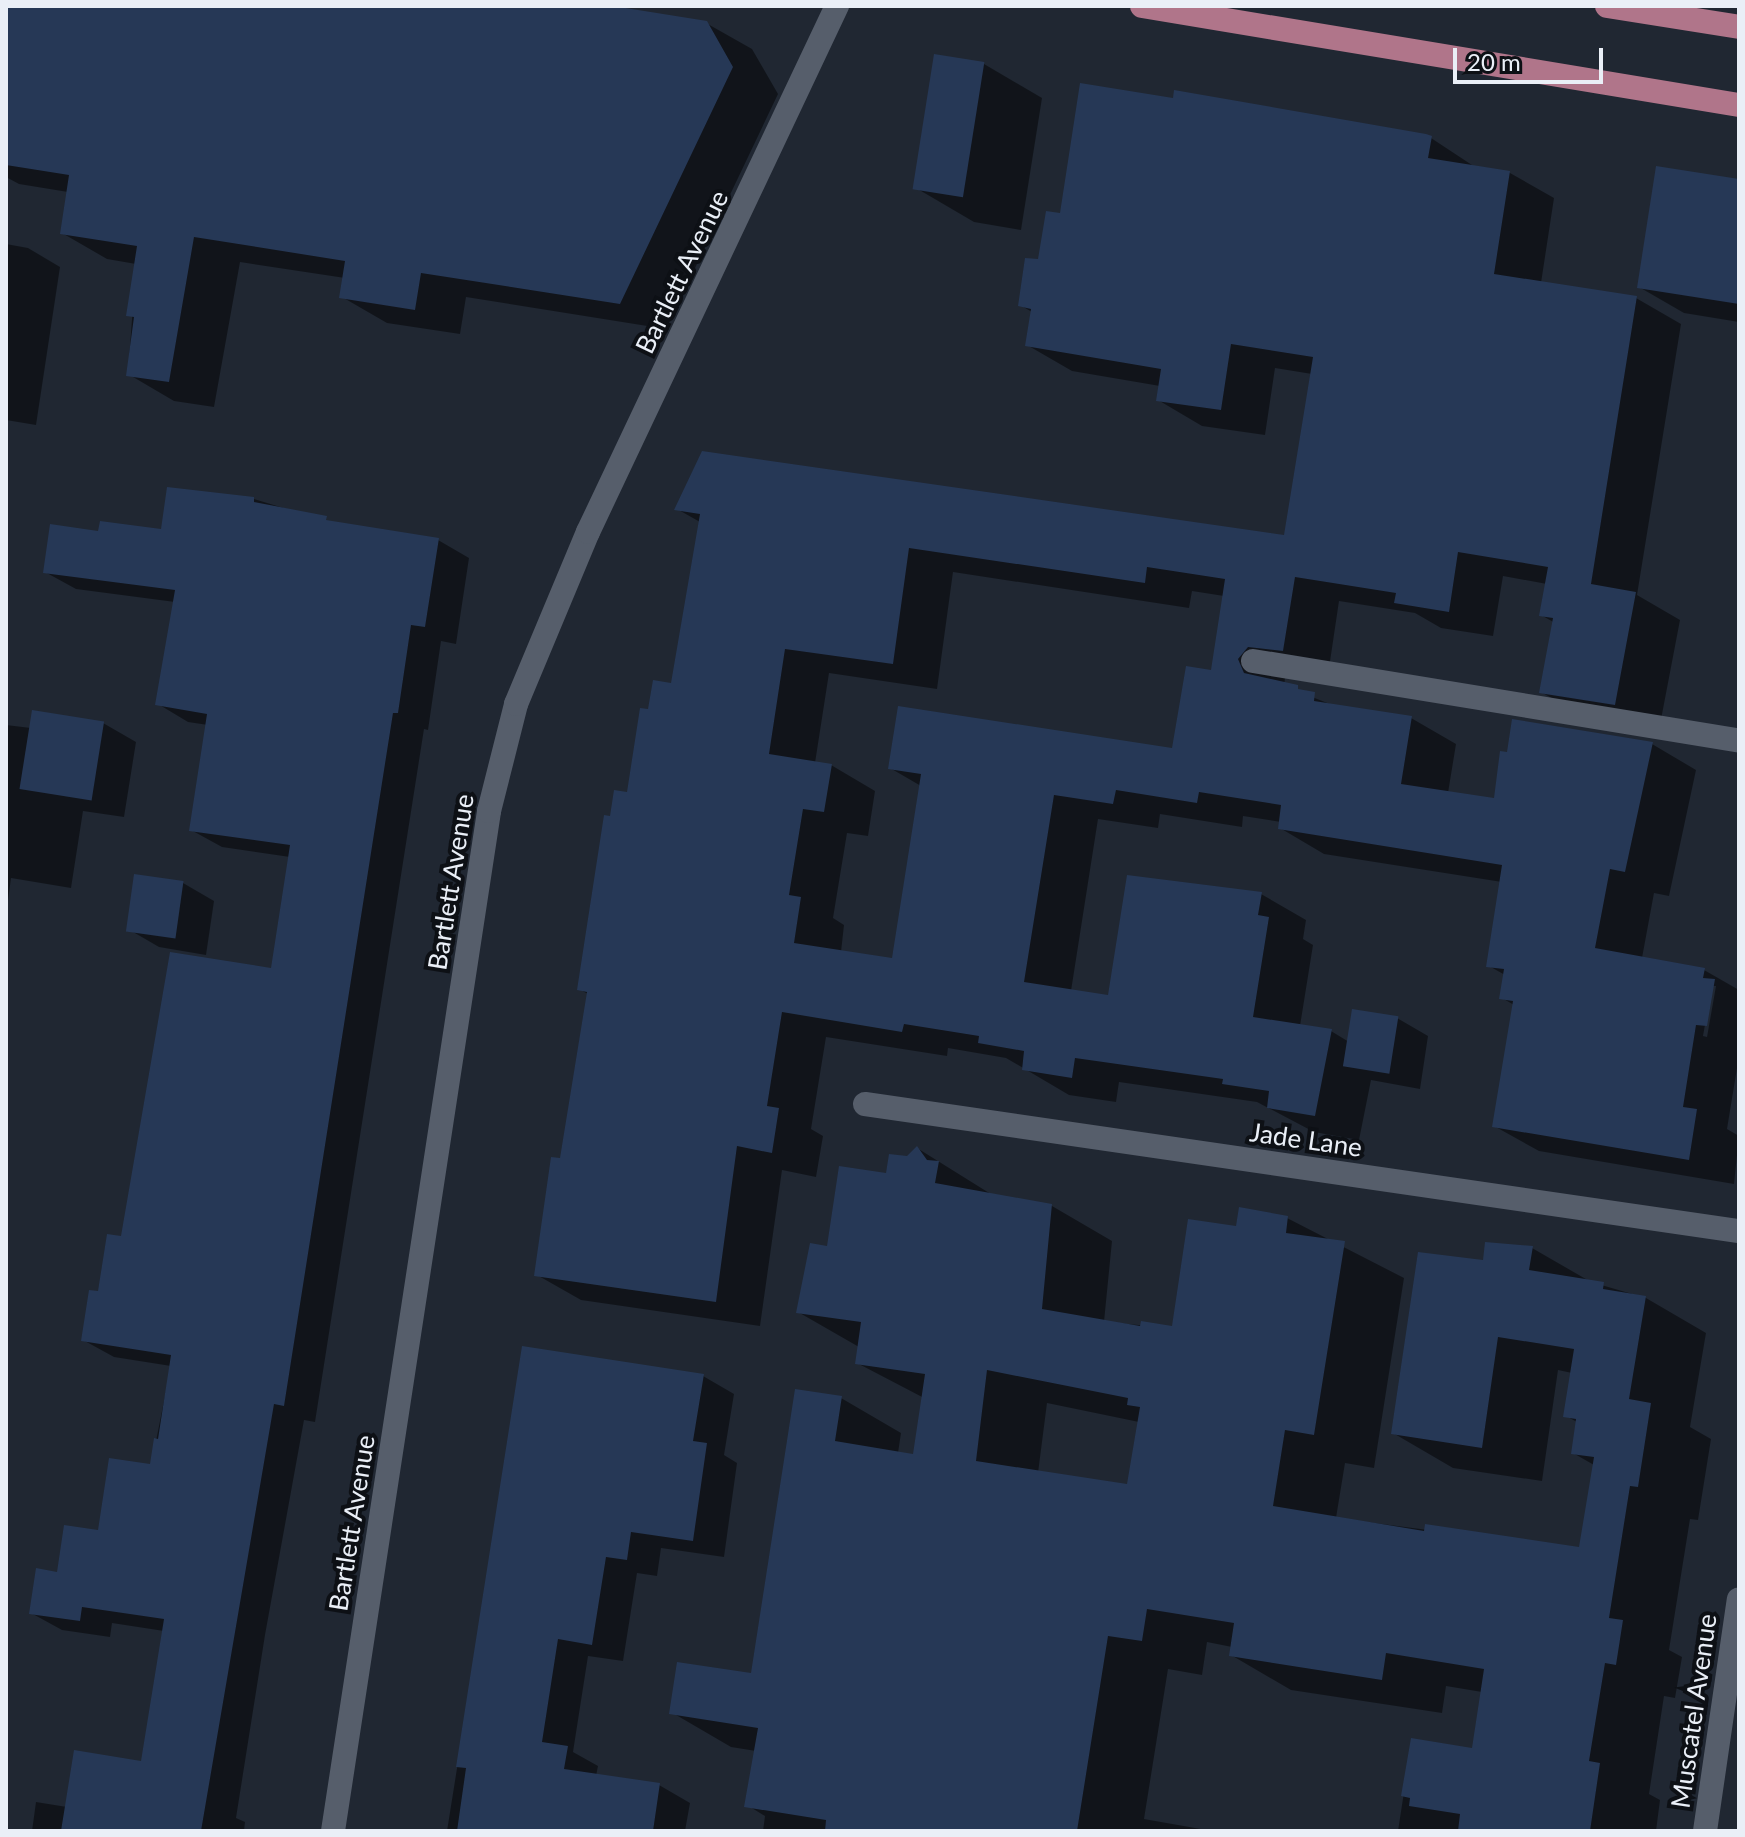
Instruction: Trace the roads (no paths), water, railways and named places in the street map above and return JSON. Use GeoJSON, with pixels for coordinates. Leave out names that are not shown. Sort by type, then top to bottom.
{"type":"FeatureCollection","features":[{"type":"Feature","properties":{"kind":"main road"},"geometry":{"type":"LineString","coordinates":[[1142,6],[1739,105]]}},
{"type":"Feature","properties":{"kind":"main road"},"geometry":{"type":"LineString","coordinates":[[1607,6],[1739,27]]}},
{"type":"Feature","properties":{"kind":"street","name":"Bartlett Avenue"},"geometry":{"type":"LineString","coordinates":[[333,1831],[489,811],[516,704],[588,532],[837,6]]}},
{"type":"Feature","properties":{"kind":"street"},"geometry":{"type":"LineString","coordinates":[[1253,661],[1739,741]]}},
{"type":"Feature","properties":{"kind":"street","name":"Jade Lane"},"geometry":{"type":"LineString","coordinates":[[865,1104],[1739,1231]]}},
{"type":"Feature","properties":{"kind":"street","name":"Muscatel Avenue"},"geometry":{"type":"LineString","coordinates":[[1705,1831],[1739,1599]]}}]}
